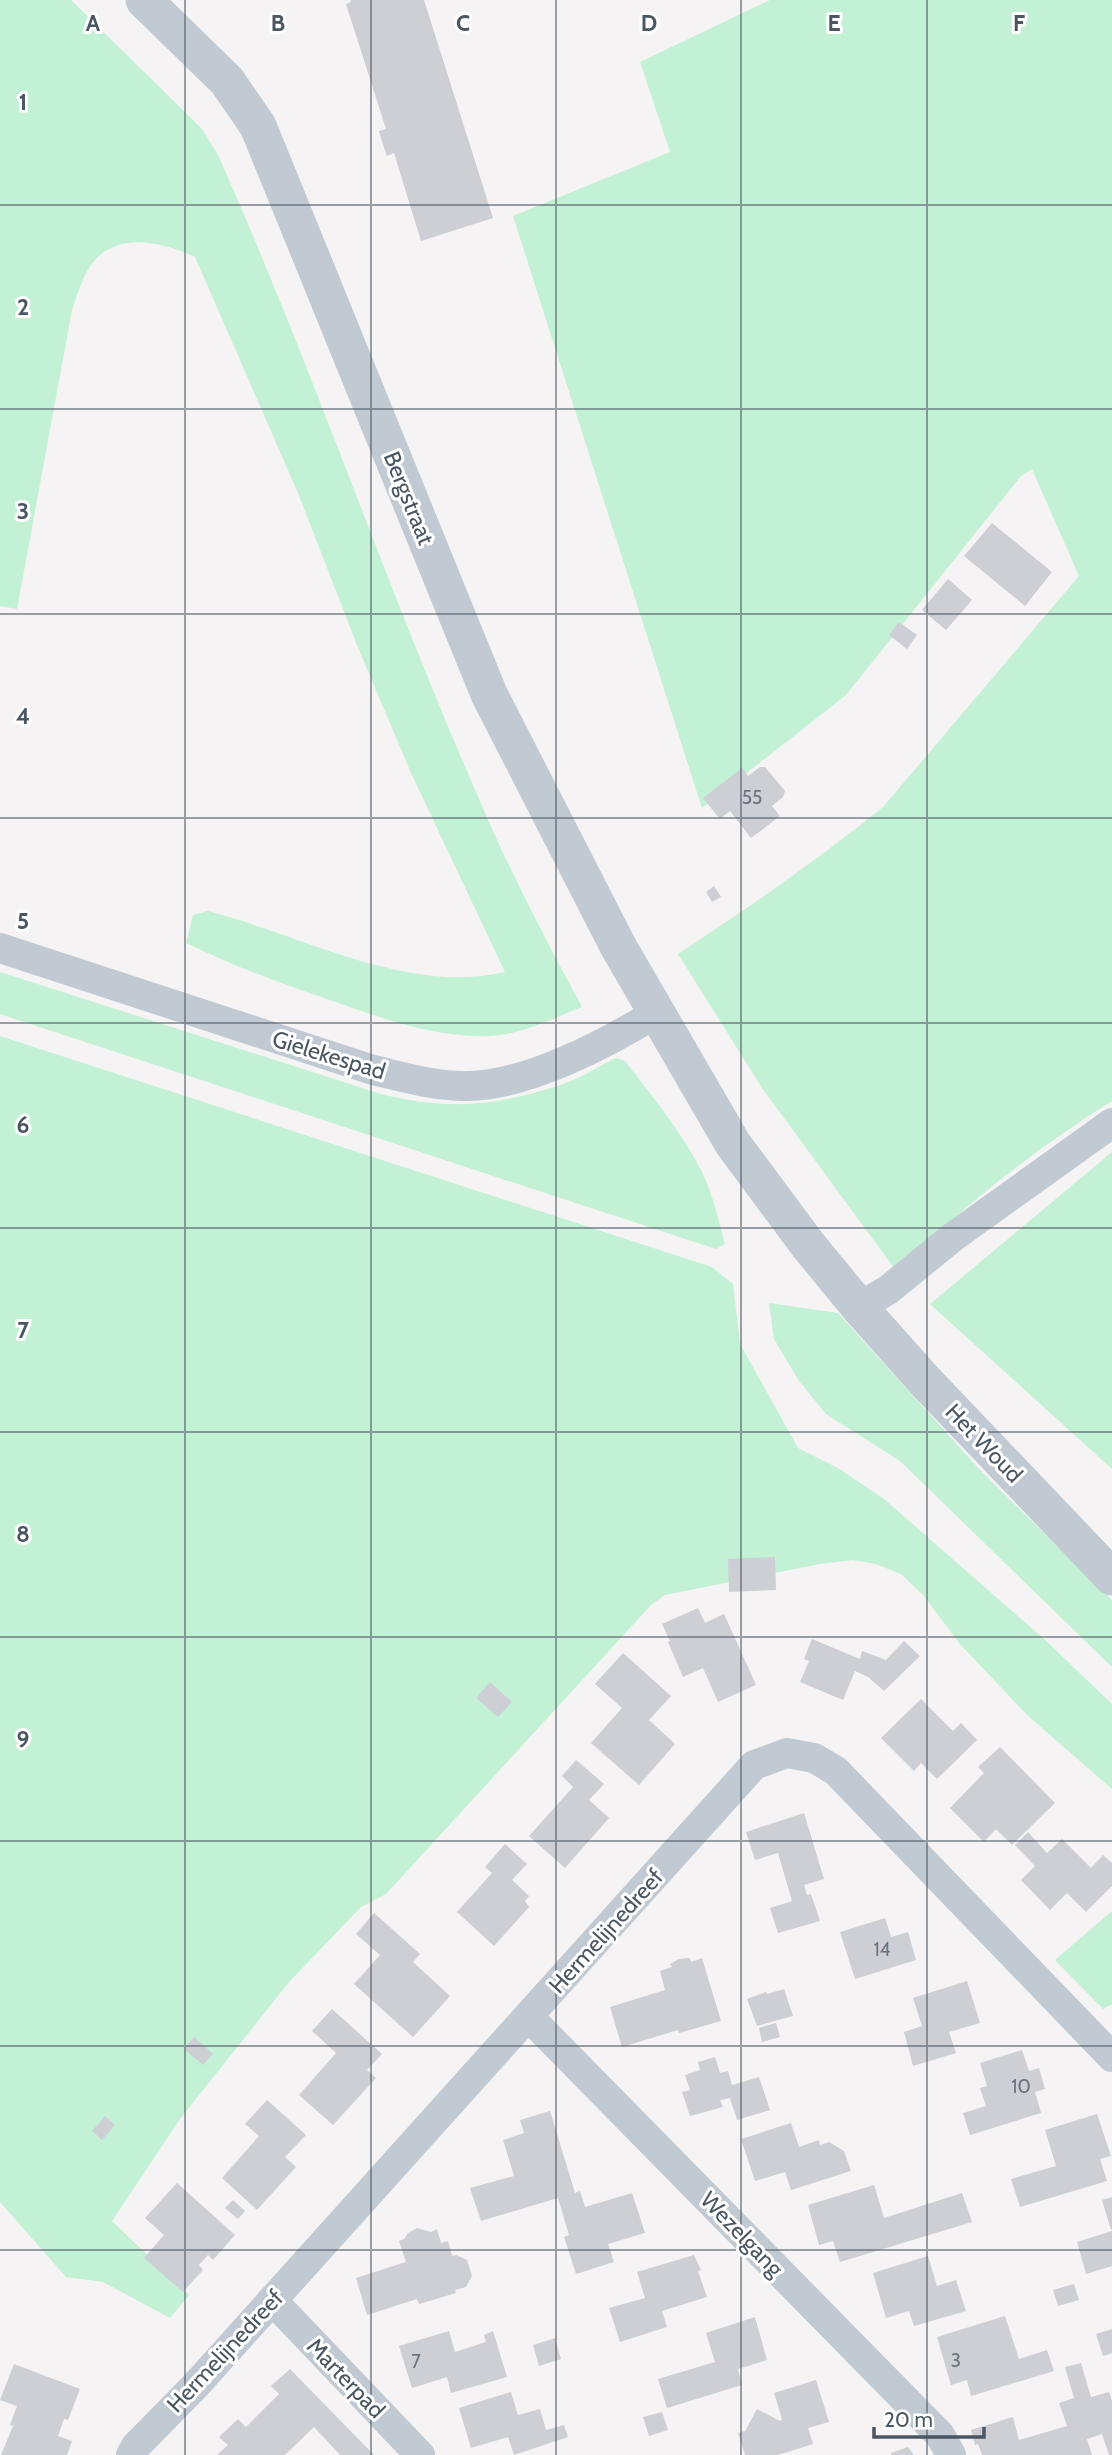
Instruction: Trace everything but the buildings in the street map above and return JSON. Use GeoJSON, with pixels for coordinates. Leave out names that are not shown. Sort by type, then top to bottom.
{"type":"FeatureCollection","features":[{"type":"Feature","properties":{"kind":"street","name":"Bergstraat"},"geometry":{"type":"LineString","coordinates":[[144,0],[227,80],[258,126],[489,694],[618,946],[656,1013]]}},
{"type":"Feature","properties":{"kind":"street","name":"Gielekespad"},"geometry":{"type":"LineString","coordinates":[[0,948],[373,1070],[427,1083],[469,1086],[514,1080],[617,1038],[656,1013]]}},
{"type":"Feature","properties":{"kind":"street","name":"Het Woud"},"geometry":{"type":"LineString","coordinates":[[656,1013],[733,1144],[808,1245],[924,1380],[1112,1577]]}},
{"type":"Feature","properties":{"kind":"street"},"geometry":{"type":"LineString","coordinates":[[859,1307],[887,1290],[953,1237],[1112,1123]]}},
{"type":"Feature","properties":{"kind":"street","name":"Hermelijnedreef"},"geometry":{"type":"LineString","coordinates":[[131,2455],[136,2446],[196,2385],[754,1765],[787,1753],[814,1758],[836,1771],[1112,2056]]}},
{"type":"Feature","properties":{"kind":"street","name":"Wezelgang"},"geometry":{"type":"LineString","coordinates":[[529,2017],[940,2435],[951,2455]]}},
{"type":"Feature","properties":{"kind":"street","name":"Marterpad"},"geometry":{"type":"LineString","coordinates":[[272,2300],[420,2455]]}},
{"type":"Feature","properties":{"kind":"green space"},"geometry":{"type":"Polygon","coordinates":[[[0,0],[71,0],[202,129],[218,155],[287,318],[448,727],[506,859],[582,1007],[532,1027],[501,1035],[436,1032],[392,1021],[293,987],[186,943],[193,915],[208,911],[393,969],[431,976],[468,977],[505,972],[411,773],[357,645],[298,493],[195,257],[157,244],[130,243],[117,245],[106,251],[87,271],[72,310],[17,609],[0,606],[0,0]]]}},
{"type":"Feature","properties":{"kind":"green space"},"geometry":{"type":"Polygon","coordinates":[[[770,0],[1112,0],[1112,1101],[1000,1180],[947,1224],[897,1272],[762,1088],[678,954],[782,883],[883,807],[1079,576],[1032,469],[1021,476],[846,695],[702,808],[513,216],[670,152],[640,62],[770,0]]]}},
{"type":"Feature","properties":{"kind":"green space"},"geometry":{"type":"Polygon","coordinates":[[[0,972],[381,1094],[405,1099],[449,1104],[491,1102],[565,1083],[616,1058],[625,1061],[694,1157],[709,1189],[725,1244],[716,1249],[0,1014],[0,972]]]}},
{"type":"Feature","properties":{"kind":"green space"},"geometry":{"type":"Polygon","coordinates":[[[0,1036],[712,1267],[733,1284],[740,1344],[798,1448],[838,1468],[884,1499],[1043,1638],[1112,1704],[1112,1789],[1027,1715],[960,1644],[923,1595],[901,1574],[876,1564],[853,1560],[820,1564],[665,1595],[651,1605],[386,1894],[361,1907],[289,1982],[180,2119],[112,2221],[189,2295],[170,2318],[103,2282],[66,2277],[0,2202],[0,1036]]]}},
{"type":"Feature","properties":{"kind":"green space"},"geometry":{"type":"Polygon","coordinates":[[[1112,1152],[1112,1469],[930,1304],[1112,1152]]]}},
{"type":"Feature","properties":{"kind":"green space"},"geometry":{"type":"Polygon","coordinates":[[[769,1303],[838,1313],[981,1471],[1112,1600],[1112,1667],[900,1461],[826,1414],[799,1381],[774,1339],[769,1303]]]}},
{"type":"Feature","properties":{"kind":"green space"},"geometry":{"type":"Polygon","coordinates":[[[1112,1911],[1112,2004],[1103,2009],[1055,1960],[1112,1911]]]}}]}
